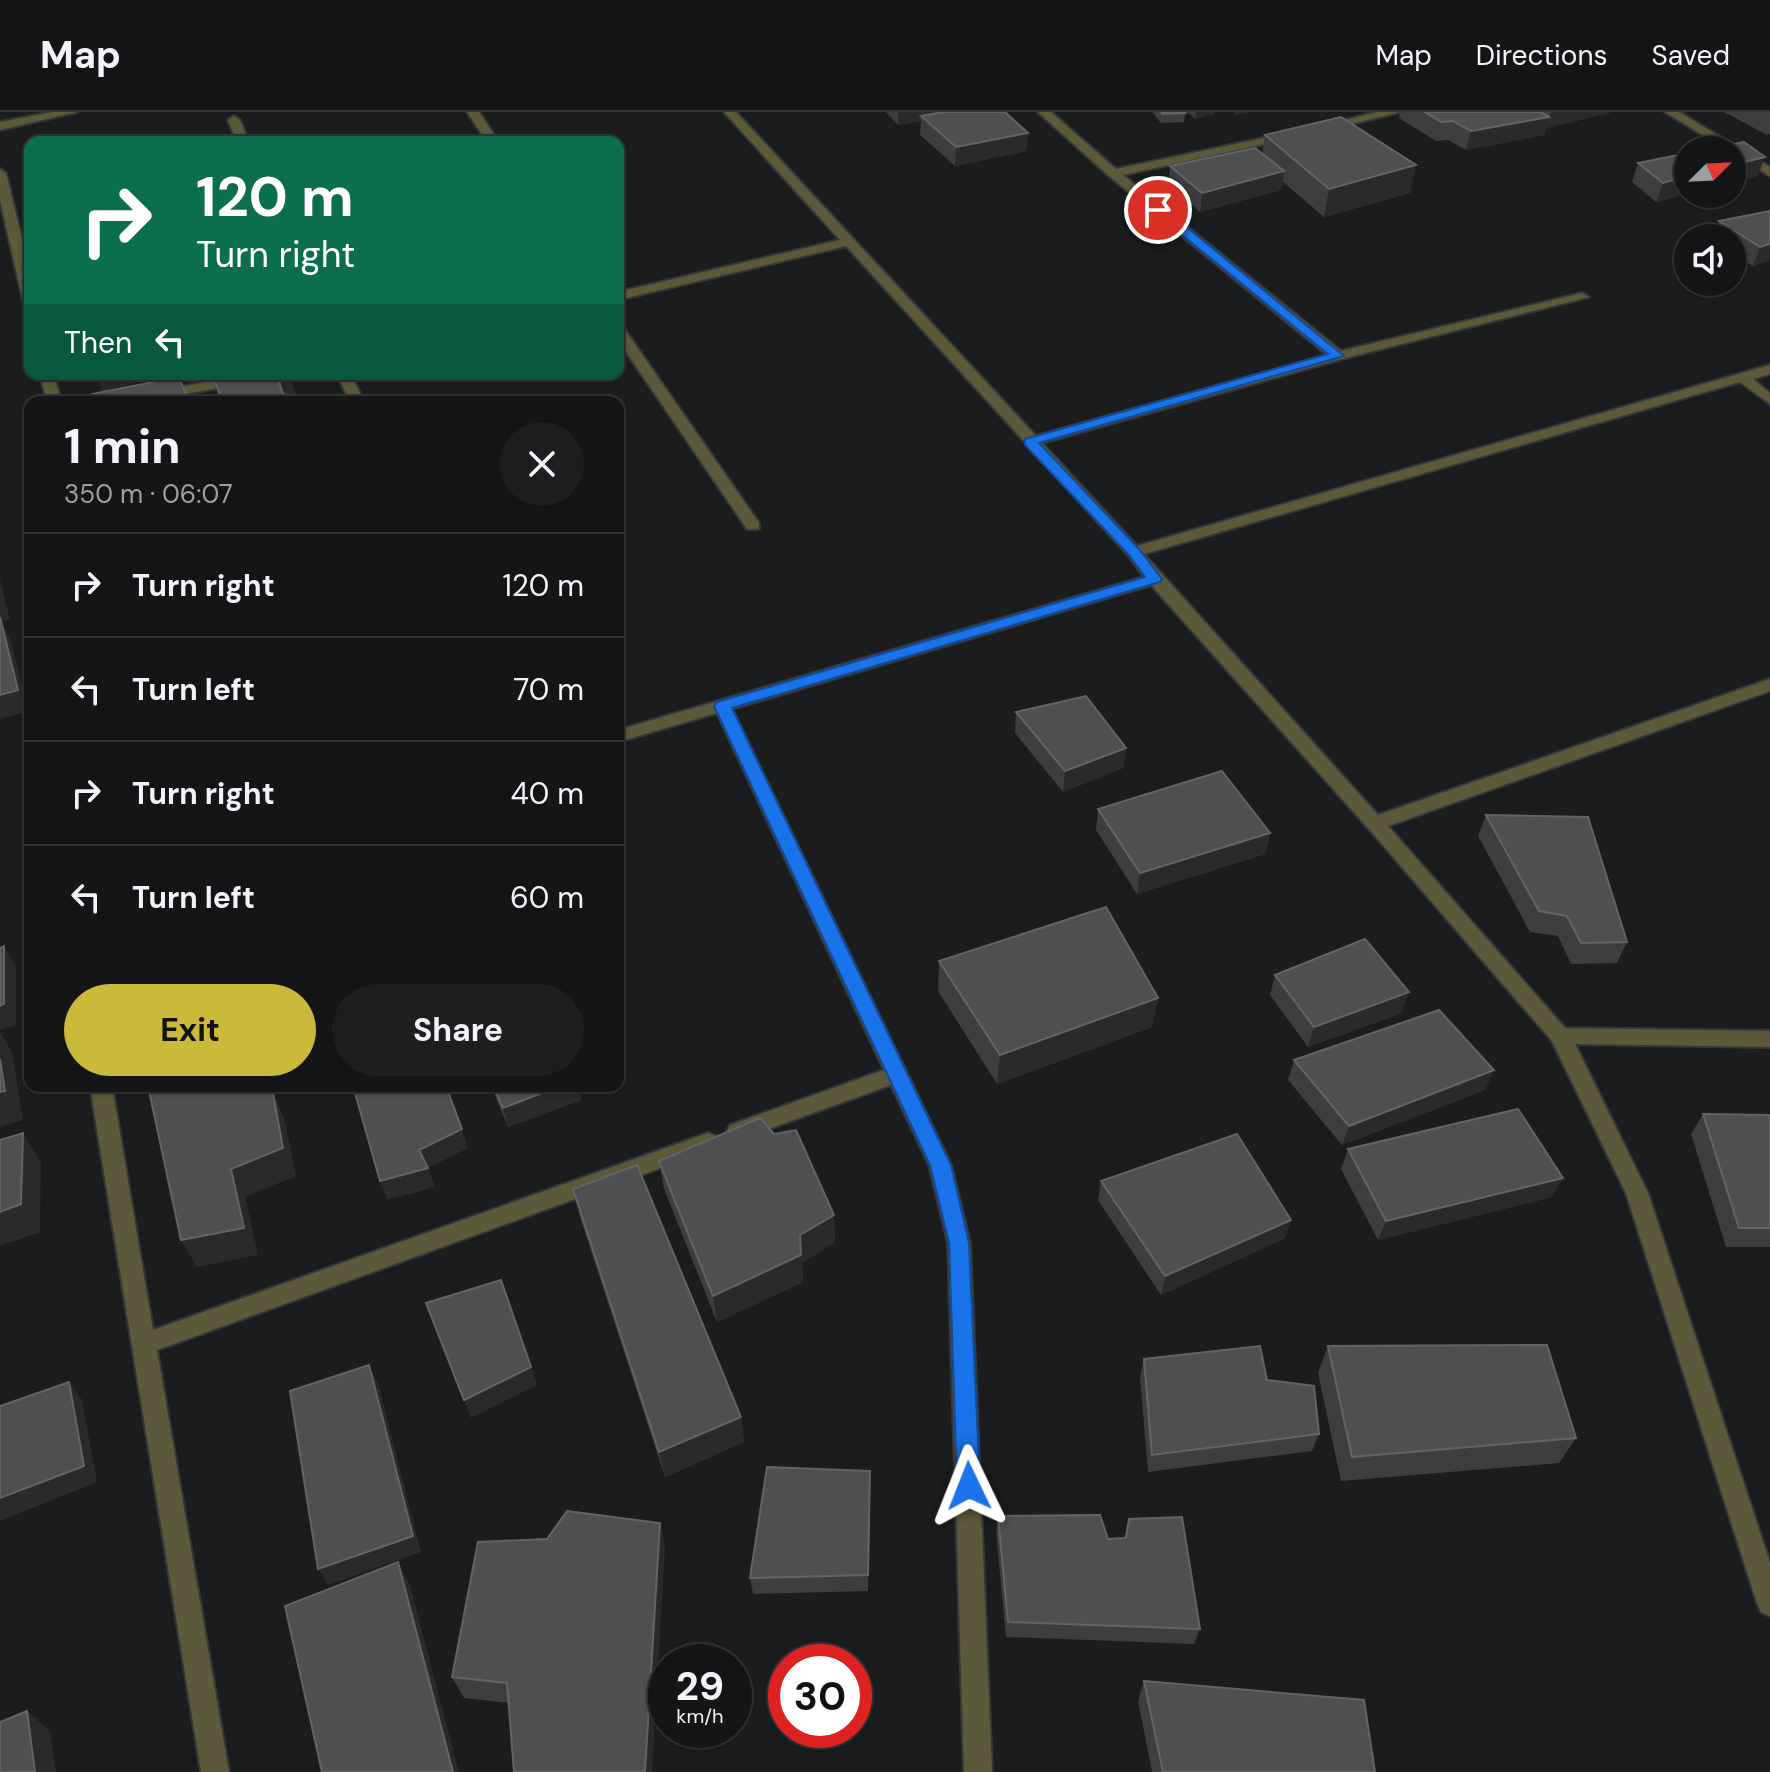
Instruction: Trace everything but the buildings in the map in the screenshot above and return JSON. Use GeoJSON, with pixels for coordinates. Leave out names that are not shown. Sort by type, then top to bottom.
{"type":"FeatureCollection","features":[{"type":"Feature","properties":{"kind":"street"},"geometry":{"type":"LineString","coordinates":[[0,126],[71,112]]}},
{"type":"Feature","properties":{"kind":"street"},"geometry":{"type":"LineString","coordinates":[[473,112],[489,136]]}},
{"type":"Feature","properties":{"kind":"street"},"geometry":{"type":"LineString","coordinates":[[730,112],[1134,552],[1154,579],[1375,823],[1560,1036],[1637,1193],[1770,1603]]}},
{"type":"Feature","properties":{"kind":"street"},"geometry":{"type":"LineString","coordinates":[[1044,112],[1113,173],[1338,356]]}},
{"type":"Feature","properties":{"kind":"street"},"geometry":{"type":"LineString","coordinates":[[1316,129],[1394,112]]}},
{"type":"Feature","properties":{"kind":"street"},"geometry":{"type":"LineString","coordinates":[[1671,112],[1770,172]]}},
{"type":"Feature","properties":{"kind":"street"},"geometry":{"type":"LineString","coordinates":[[234,120],[241,136]]}},
{"type":"Feature","properties":{"kind":"street"},"geometry":{"type":"LineString","coordinates":[[1113,173],[1300,132]]}},
{"type":"Feature","properties":{"kind":"street"},"geometry":{"type":"LineString","coordinates":[[0,173],[24,275]]}},
{"type":"Feature","properties":{"kind":"street"},"geometry":{"type":"LineString","coordinates":[[624,295],[847,242]]}},
{"type":"Feature","properties":{"kind":"street"},"geometry":{"type":"LineString","coordinates":[[1030,442],[1338,356],[1582,297]]}},
{"type":"Feature","properties":{"kind":"street"},"geometry":{"type":"LineString","coordinates":[[624,339],[753,526]]}},
{"type":"Feature","properties":{"kind":"street"},"geometry":{"type":"LineString","coordinates":[[1134,552],[1770,369]]}},
{"type":"Feature","properties":{"kind":"street"},"geometry":{"type":"LineString","coordinates":[[1742,377],[1770,400]]}},
{"type":"Feature","properties":{"kind":"street"},"geometry":{"type":"LineString","coordinates":[[155,396],[236,380]]}},
{"type":"Feature","properties":{"kind":"street"},"geometry":{"type":"LineString","coordinates":[[624,734],[1154,579]]}},
{"type":"Feature","properties":{"kind":"street"},"geometry":{"type":"LineString","coordinates":[[1375,823],[1770,685]]}},
{"type":"Feature","properties":{"kind":"street"},"geometry":{"type":"LineString","coordinates":[[722,706],[940,1165],[959,1243],[978,1772]]}},
{"type":"Feature","properties":{"kind":"street"},"geometry":{"type":"LineString","coordinates":[[1560,1036],[1770,1039]]}},
{"type":"Feature","properties":{"kind":"street"},"geometry":{"type":"LineString","coordinates":[[144,1344],[896,1074]]}},
{"type":"Feature","properties":{"kind":"street"},"geometry":{"type":"LineString","coordinates":[[102,1092],[215,1772]]}},
{"type":"Feature","properties":{"kind":"route"},"geometry":{"type":"LineString","coordinates":[[969,1486],[959,1243],[940,1165],[722,706],[1154,579],[1134,552],[1030,442],[1338,356],[1158,210]]}}]}
